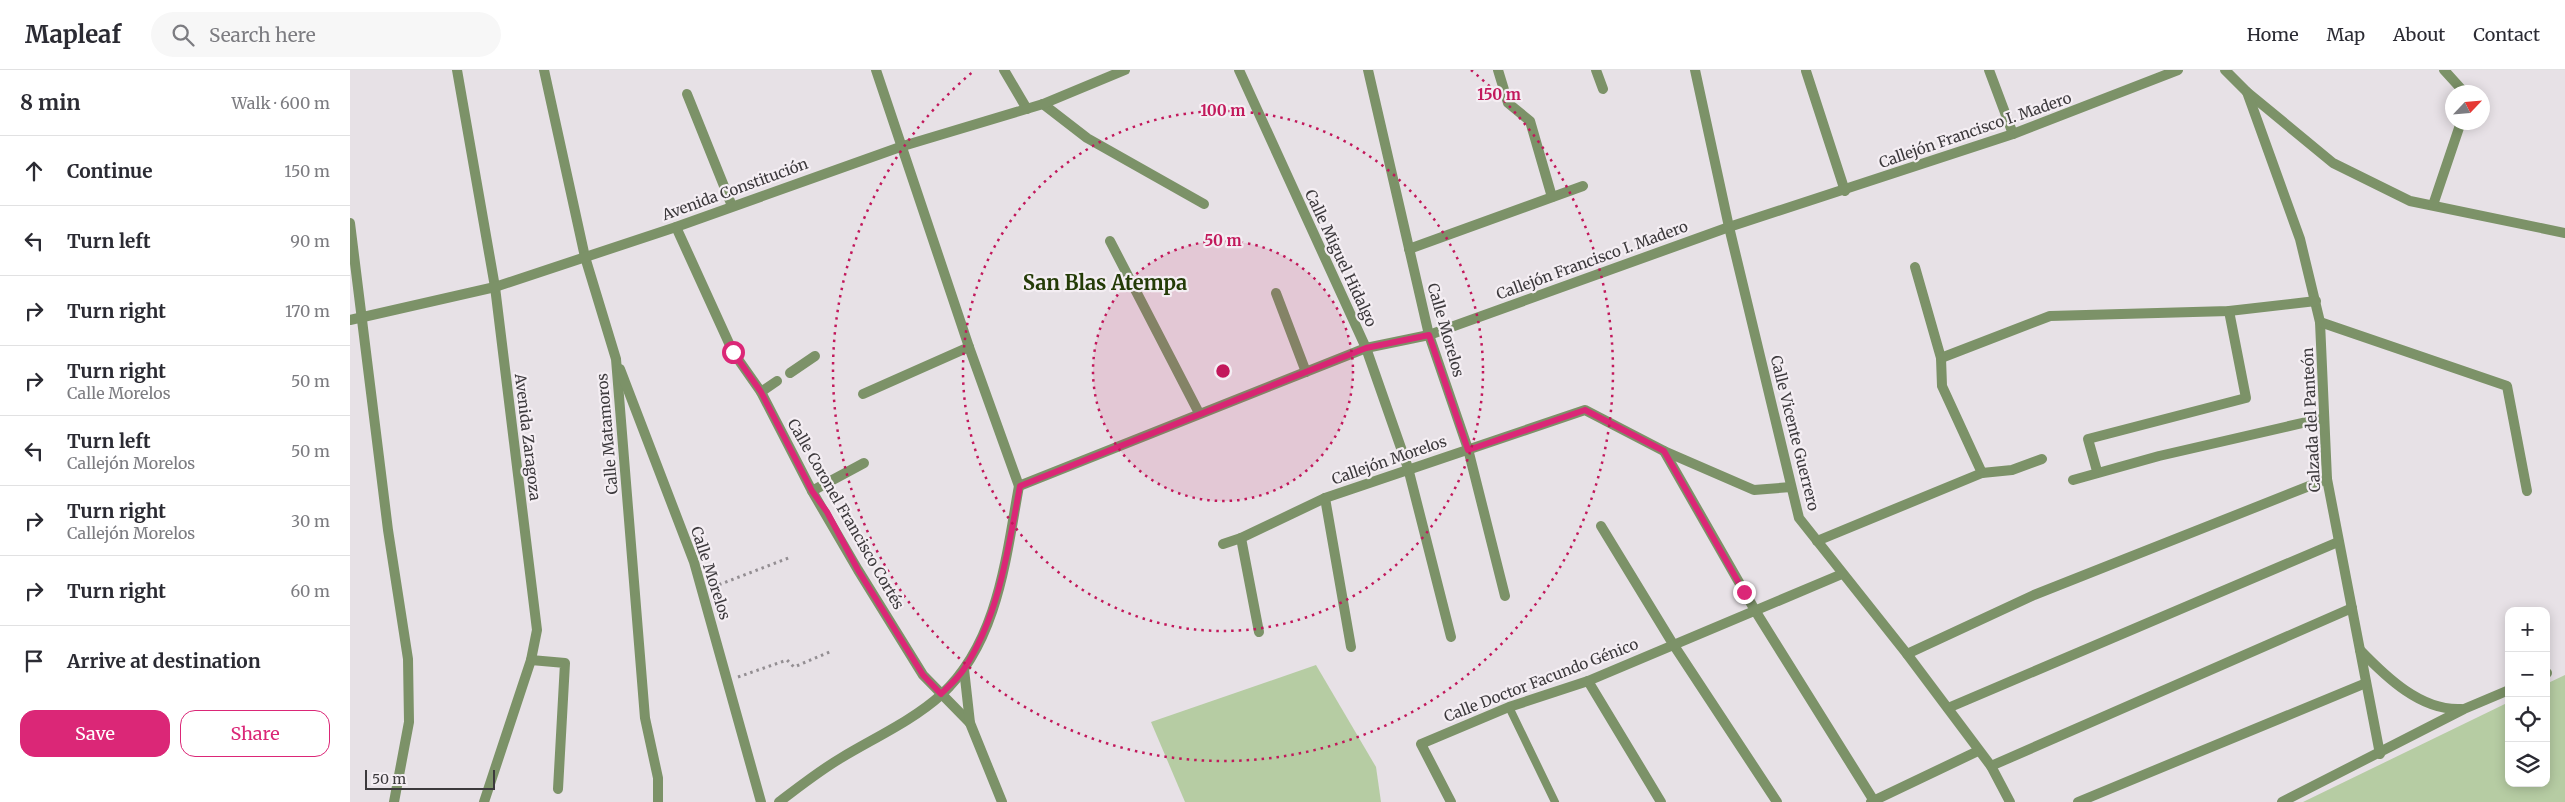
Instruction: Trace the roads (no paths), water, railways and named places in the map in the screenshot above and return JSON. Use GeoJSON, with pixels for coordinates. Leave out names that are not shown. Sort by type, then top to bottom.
{"type":"FeatureCollection","features":[{"type":"Feature","properties":{"kind":"street","name":"Avenida Zaragoza"},"geometry":{"type":"LineString","coordinates":[[457,70],[495,287],[537,630],[531,660],[484,802]]}},
{"type":"Feature","properties":{"kind":"street","name":"Calle Matamoros"},"geometry":{"type":"LineString","coordinates":[[544,70],[585,257],[616,359],[645,718],[658,778],[658,802]]}},
{"type":"Feature","properties":{"kind":"street"},"geometry":{"type":"LineString","coordinates":[[779,802],[839,759],[922,710],[941,694],[964,670],[982,634],[1002,583],[1020,486],[969,347],[876,70]]}},
{"type":"Feature","properties":{"kind":"street"},"geometry":{"type":"LineString","coordinates":[[1004,70],[1027,109]]}},
{"type":"Feature","properties":{"kind":"street","name":"Avenida Constitución"},"geometry":{"type":"LineString","coordinates":[[350,320],[495,287],[676,227],[903,146],[1042,104],[1125,70]]}},
{"type":"Feature","properties":{"kind":"street","name":"Calle Miguel Hidalgo"},"geometry":{"type":"LineString","coordinates":[[1239,70],[1366,348],[1408,468],[1451,637]]}},
{"type":"Feature","properties":{"kind":"street","name":"Calle Morelos"},"geometry":{"type":"LineString","coordinates":[[1368,70],[1429,335],[1468,450],[1505,596]]}},
{"type":"Feature","properties":{"kind":"street"},"geometry":{"type":"LineString","coordinates":[[1498,70],[1508,103],[1530,121],[1552,197]]}},
{"type":"Feature","properties":{"kind":"street"},"geometry":{"type":"LineString","coordinates":[[1596,70],[1603,89]]}},
{"type":"Feature","properties":{"kind":"street","name":"Calle Vicente Guerrero"},"geometry":{"type":"LineString","coordinates":[[1695,70],[1729,227],[1790,487],[1799,518],[1948,708],[1978,751],[1991,766],[2010,802]]}},
{"type":"Feature","properties":{"kind":"street"},"geometry":{"type":"LineString","coordinates":[[1806,70],[1845,191]]}},
{"type":"Feature","properties":{"kind":"street"},"geometry":{"type":"LineString","coordinates":[[1990,70],[2013,134]]}},
{"type":"Feature","properties":{"kind":"street","name":"Callejón Francisco I. Madero"},"geometry":{"type":"LineString","coordinates":[[1020,486],[1366,348],[1429,335],[1729,227],[1845,191],[2013,134],[2178,70]]}},
{"type":"Feature","properties":{"kind":"street","name":"Calzada del Panteón"},"geometry":{"type":"LineString","coordinates":[[2225,70],[2247,92],[2333,163],[2410,201],[2565,233]]}},
{"type":"Feature","properties":{"kind":"street"},"geometry":{"type":"LineString","coordinates":[[2444,70],[2458,85]]}},
{"type":"Feature","properties":{"kind":"street","name":"Calzada del Panteón"},"geometry":{"type":"LineString","coordinates":[[2247,92],[2300,239],[2316,301],[2320,322],[2327,479],[2380,754]]}},
{"type":"Feature","properties":{"kind":"street"},"geometry":{"type":"LineString","coordinates":[[687,94],[732,206]]}},
{"type":"Feature","properties":{"kind":"street"},"geometry":{"type":"LineString","coordinates":[[1042,104],[1087,138],[1204,204]]}},
{"type":"Feature","properties":{"kind":"street"},"geometry":{"type":"LineString","coordinates":[[2433,205],[2458,130]]}},
{"type":"Feature","properties":{"kind":"street"},"geometry":{"type":"LineString","coordinates":[[1409,249],[1583,186]]}},
{"type":"Feature","properties":{"kind":"street"},"geometry":{"type":"LineString","coordinates":[[350,224],[388,530],[408,659],[409,722],[394,802]]}},
{"type":"Feature","properties":{"kind":"street","name":"Calle Coronel Francisco Cortés"},"geometry":{"type":"LineString","coordinates":[[676,227],[733,352],[761,392],[812,491],[923,675],[970,723]]}},
{"type":"Feature","properties":{"kind":"street"},"geometry":{"type":"LineString","coordinates":[[1110,241],[1199,413]]}},
{"type":"Feature","properties":{"kind":"street"},"geometry":{"type":"LineString","coordinates":[[1915,267],[1941,358],[1942,386],[1982,473]]}},
{"type":"Feature","properties":{"kind":"street"},"geometry":{"type":"LineString","coordinates":[[1276,293],[1306,372]]}},
{"type":"Feature","properties":{"kind":"street"},"geometry":{"type":"LineString","coordinates":[[1941,358],[2050,316],[2229,311],[2316,301]]}},
{"type":"Feature","properties":{"kind":"street"},"geometry":{"type":"LineString","coordinates":[[2098,471],[2088,439],[2246,398],[2229,311]]}},
{"type":"Feature","properties":{"kind":"street"},"geometry":{"type":"LineString","coordinates":[[2320,322],[2507,386],[2526,491]]}},
{"type":"Feature","properties":{"kind":"street"},"geometry":{"type":"LineString","coordinates":[[863,394],[969,347]]}},
{"type":"Feature","properties":{"kind":"street"},"geometry":{"type":"LineString","coordinates":[[790,373],[815,356]]}},
{"type":"Feature","properties":{"kind":"street","name":"Calle Morelos"},"geometry":{"type":"LineString","coordinates":[[616,359],[703,591],[761,802]]}},
{"type":"Feature","properties":{"kind":"street"},"geometry":{"type":"LineString","coordinates":[[761,392],[777,381]]}},
{"type":"Feature","properties":{"kind":"street","name":"Callejón Morelos"},"geometry":{"type":"LineString","coordinates":[[1223,544],[1242,538],[1325,498],[1408,468],[1468,450],[1585,410],[1664,451],[1754,490],[1790,487]]}},
{"type":"Feature","properties":{"kind":"street"},"geometry":{"type":"LineString","coordinates":[[2073,480],[2098,471],[2324,418]]}},
{"type":"Feature","properties":{"kind":"street"},"geometry":{"type":"LineString","coordinates":[[1664,451],[1756,612],[1873,802],[1894,797],[1978,751]]}},
{"type":"Feature","properties":{"kind":"street"},"geometry":{"type":"LineString","coordinates":[[1817,541],[1982,473],[2012,470],[2042,459]]}},
{"type":"Feature","properties":{"kind":"street"},"geometry":{"type":"LineString","coordinates":[[812,491],[864,463]]}},
{"type":"Feature","properties":{"kind":"street"},"geometry":{"type":"LineString","coordinates":[[1907,654],[2034,595],[2327,479]]}},
{"type":"Feature","properties":{"kind":"street"},"geometry":{"type":"LineString","coordinates":[[1325,498],[1351,647]]}},
{"type":"Feature","properties":{"kind":"street"},"geometry":{"type":"LineString","coordinates":[[1600,526],[1673,644],[1777,802]]}},
{"type":"Feature","properties":{"kind":"street"},"geometry":{"type":"LineString","coordinates":[[1242,538],[1259,632]]}},
{"type":"Feature","properties":{"kind":"street"},"geometry":{"type":"LineString","coordinates":[[1948,708],[2338,542]]}},
{"type":"Feature","properties":{"kind":"street","name":"Calle Doctor Facundo Génico"},"geometry":{"type":"LineString","coordinates":[[1451,802],[1421,744],[1509,706],[1588,681],[1673,644],[1756,612],[1842,574]]}},
{"type":"Feature","properties":{"kind":"street"},"geometry":{"type":"LineString","coordinates":[[1991,766],[2352,608]]}},
{"type":"Feature","properties":{"kind":"street"},"geometry":{"type":"LineString","coordinates":[[2360,650],[2386,677],[2409,693],[2443,710],[2464,709]]}},
{"type":"Feature","properties":{"kind":"street"},"geometry":{"type":"LineString","coordinates":[[531,660],[565,663],[558,789]]}},
{"type":"Feature","properties":{"kind":"street","name":"Calle Coronel Francisco Cortés"},"geometry":{"type":"LineString","coordinates":[[964,670],[970,723],[1002,802]]}},
{"type":"Feature","properties":{"kind":"street"},"geometry":{"type":"LineString","coordinates":[[1588,681],[1661,802]]}},
{"type":"Feature","properties":{"kind":"street"},"geometry":{"type":"LineString","coordinates":[[2078,802],[2366,683]]}},
{"type":"Feature","properties":{"kind":"street"},"geometry":{"type":"LineString","coordinates":[[2282,802],[2380,754],[2464,709],[2505,692]]}},
{"type":"Feature","properties":{"kind":"lane"},"geometry":{"type":"LineString","coordinates":[[1509,706],[1555,802]]}},
{"type":"Feature","properties":{"kind":"district","name":"San Blas Atempa"},"geometry":{"type":"Point","coordinates":[1105,282]}}]}
